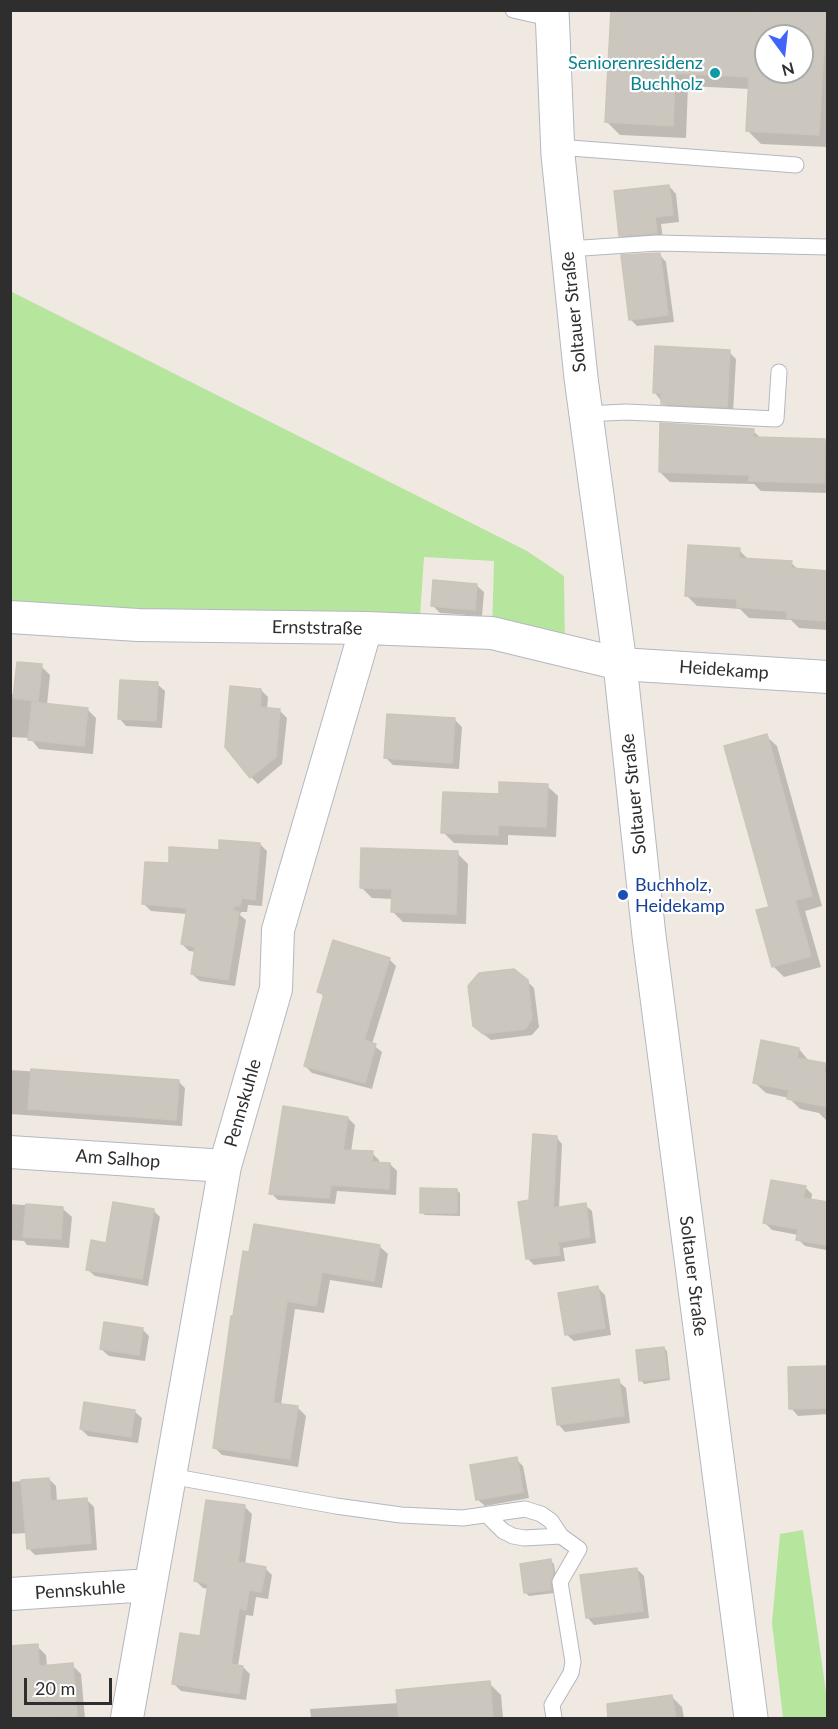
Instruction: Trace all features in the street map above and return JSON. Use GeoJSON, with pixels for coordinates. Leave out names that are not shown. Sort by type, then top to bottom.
{"type":"FeatureCollection","features":[{"type":"Feature","properties":{"kind":"main road","name":"Soltauer Straße"},"geometry":{"type":"LineString","coordinates":[[553,15],[557,147],[586,414],[620,664],[649,936],[751,1719]]}},
{"type":"Feature","properties":{"kind":"street","name":"Ernststraße"},"geometry":{"type":"LineString","coordinates":[[10,617],[138,624],[492,633],[620,664]]}},
{"type":"Feature","properties":{"kind":"street","name":"Pennskuhle"},"geometry":{"type":"LineString","coordinates":[[127,1719],[225,1166],[276,989],[278,930],[366,628]]}},
{"type":"Feature","properties":{"kind":"street","name":"Heidekamp"},"geometry":{"type":"LineString","coordinates":[[620,664],[828,677]]}},
{"type":"Feature","properties":{"kind":"street","name":"Am Salhop"},"geometry":{"type":"LineString","coordinates":[[10,1152],[225,1166]]}},
{"type":"Feature","properties":{"kind":"street","name":"Pennskuhle"},"geometry":{"type":"LineString","coordinates":[[10,1594],[150,1585]]}},
{"type":"Feature","properties":{"kind":"lane"},"geometry":{"type":"LineString","coordinates":[[513,10],[553,15]]}},
{"type":"Feature","properties":{"kind":"lane"},"geometry":{"type":"LineString","coordinates":[[557,147],[796,165]]}},
{"type":"Feature","properties":{"kind":"lane"},"geometry":{"type":"LineString","coordinates":[[568,249],[657,243],[828,247]]}},
{"type":"Feature","properties":{"kind":"lane"},"geometry":{"type":"LineString","coordinates":[[586,414],[626,412],[776,419],[779,372]]}},
{"type":"Feature","properties":{"kind":"lane"},"geometry":{"type":"LineString","coordinates":[[170,1476],[372,1511],[463,1518],[525,1509],[541,1514],[551,1521],[561,1536],[579,1549],[560,1582],[573,1662],[571,1673],[552,1705],[554,1719]]}},
{"type":"Feature","properties":{"kind":"lane"},"geometry":{"type":"LineString","coordinates":[[487,1515],[503,1531],[513,1536],[524,1538],[561,1536]]}},
{"type":"Feature","properties":{"kind":"green space"},"geometry":{"type":"Polygon","coordinates":[[[10,291],[527,551],[564,576],[565,651],[492,633],[494,561],[424,557],[419,631],[11,617],[10,291]]]}},
{"type":"Feature","properties":{"kind":"green space"},"geometry":{"type":"Polygon","coordinates":[[[803,1530],[827,1699],[827,1718],[783,1718],[772,1623],[780,1534],[803,1530]]]}},
{"type":"Feature","properties":{"kind":"building","name":"Seniorenresidenz Buchholz"},"geometry":{"type":"Polygon","coordinates":[[[611,10],[756,13],[756,10],[826,10],[819,135],[746,131],[749,77],[675,73],[673,126],[605,122],[611,10]]]}},
{"type":"Feature","properties":{"kind":"building"},"geometry":{"type":"Polygon","coordinates":[[[669,185],[673,215],[655,217],[657,233],[619,236],[614,191],[669,185]]]}},
{"type":"Feature","properties":{"kind":"building"},"geometry":{"type":"Polygon","coordinates":[[[660,253],[668,315],[629,320],[621,255],[660,253]]]}},
{"type":"Feature","properties":{"kind":"building"},"geometry":{"type":"Polygon","coordinates":[[[655,346],[730,350],[727,407],[661,404],[661,393],[653,393],[655,346]]]}},
{"type":"Feature","properties":{"kind":"building"},"geometry":{"type":"Polygon","coordinates":[[[660,423],[754,429],[753,437],[825,439],[824,483],[749,481],[749,475],[659,472],[660,423]]]}},
{"type":"Feature","properties":{"kind":"building"},"geometry":{"type":"Polygon","coordinates":[[[688,545],[740,548],[739,558],[792,561],[791,568],[828,571],[828,621],[787,618],[787,611],[737,607],[737,599],[685,596],[688,545]]]}},
{"type":"Feature","properties":{"kind":"building"},"geometry":{"type":"Polygon","coordinates":[[[433,580],[477,584],[475,610],[431,606],[433,580]]]}},
{"type":"Feature","properties":{"kind":"building"},"geometry":{"type":"Polygon","coordinates":[[[17,662],[42,664],[38,701],[13,698],[17,662]]]}},
{"type":"Feature","properties":{"kind":"building"},"geometry":{"type":"Polygon","coordinates":[[[120,680],[158,682],[156,721],[118,719],[120,680]]]}},
{"type":"Feature","properties":{"kind":"building"},"geometry":{"type":"Polygon","coordinates":[[[230,686],[261,689],[260,707],[280,709],[276,757],[250,778],[225,747],[230,686]]]}},
{"type":"Feature","properties":{"kind":"building"},"geometry":{"type":"Polygon","coordinates":[[[32,702],[88,708],[84,746],[28,740],[32,702]]]}},
{"type":"Feature","properties":{"kind":"building"},"geometry":{"type":"Polygon","coordinates":[[[387,714],[455,718],[452,763],[384,758],[387,714]]]}},
{"type":"Feature","properties":{"kind":"building"},"geometry":{"type":"Polygon","coordinates":[[[767,734],[812,896],[795,900],[811,956],[772,967],[756,910],[769,907],[724,746],[767,734]]]}},
{"type":"Feature","properties":{"kind":"building"},"geometry":{"type":"Polygon","coordinates":[[[499,782],[548,784],[546,827],[498,825],[498,835],[441,833],[443,792],[499,794],[499,782]]]}},
{"type":"Feature","properties":{"kind":"building"},"geometry":{"type":"Polygon","coordinates":[[[219,840],[260,843],[255,900],[242,898],[240,906],[234,906],[233,910],[239,912],[228,980],[191,974],[195,947],[181,944],[187,908],[142,904],[145,862],[169,863],[169,847],[219,850],[219,840]]]}},
{"type":"Feature","properties":{"kind":"building"},"geometry":{"type":"Polygon","coordinates":[[[361,848],[458,851],[456,914],[391,912],[392,889],[360,888],[361,848]]]}},
{"type":"Feature","properties":{"kind":"building"},"geometry":{"type":"Polygon","coordinates":[[[333,940],[390,958],[364,1040],[376,1044],[365,1083],[304,1066],[324,994],[317,992],[333,940]]]}},
{"type":"Feature","properties":{"kind":"building"},"geometry":{"type":"Polygon","coordinates":[[[514,969],[528,980],[532,1019],[525,1029],[483,1034],[473,1026],[468,986],[479,973],[514,969]]]}},
{"type":"Feature","properties":{"kind":"building"},"geometry":{"type":"Polygon","coordinates":[[[761,1040],[799,1048],[797,1058],[825,1063],[824,1073],[828,1073],[828,1107],[787,1099],[789,1090],[753,1083],[761,1040]]]}},
{"type":"Feature","properties":{"kind":"building"},"geometry":{"type":"Polygon","coordinates":[[[31,1069],[179,1080],[176,1120],[28,1109],[31,1069]]]}},
{"type":"Feature","properties":{"kind":"building"},"geometry":{"type":"Polygon","coordinates":[[[283,1106],[348,1117],[343,1150],[373,1151],[372,1162],[390,1163],[389,1189],[331,1185],[329,1198],[269,1194],[283,1106]]]}},
{"type":"Feature","properties":{"kind":"building"},"geometry":{"type":"Polygon","coordinates":[[[533,1134],[557,1136],[553,1208],[586,1203],[590,1237],[558,1242],[560,1255],[526,1259],[518,1202],[529,1200],[533,1134]]]}},
{"type":"Feature","properties":{"kind":"building"},"geometry":{"type":"Polygon","coordinates":[[[771,1180],[806,1186],[803,1198],[828,1202],[828,1245],[796,1240],[798,1229],[763,1223],[771,1180]]]}},
{"type":"Feature","properties":{"kind":"building"},"geometry":{"type":"Polygon","coordinates":[[[420,1188],[457,1189],[457,1213],[420,1213],[420,1188]]]}},
{"type":"Feature","properties":{"kind":"building"},"geometry":{"type":"Polygon","coordinates":[[[113,1202],[154,1209],[142,1279],[86,1270],[91,1240],[106,1243],[113,1202]]]}},
{"type":"Feature","properties":{"kind":"building"},"geometry":{"type":"Polygon","coordinates":[[[26,1204],[63,1207],[61,1239],[23,1237],[26,1204]]]}},
{"type":"Feature","properties":{"kind":"building"},"geometry":{"type":"Polygon","coordinates":[[[254,1224],[380,1245],[374,1281],[322,1272],[316,1306],[287,1301],[273,1403],[298,1406],[290,1459],[213,1448],[231,1316],[233,1316],[243,1251],[249,1252],[254,1224]]]}},
{"type":"Feature","properties":{"kind":"building"},"geometry":{"type":"Polygon","coordinates":[[[598,1286],[605,1328],[565,1335],[558,1293],[598,1286]]]}},
{"type":"Feature","properties":{"kind":"building"},"geometry":{"type":"Polygon","coordinates":[[[104,1322],[143,1328],[139,1355],[100,1349],[104,1322]]]}},
{"type":"Feature","properties":{"kind":"building"},"geometry":{"type":"Polygon","coordinates":[[[664,1347],[668,1378],[639,1381],[636,1350],[664,1347]]]}},
{"type":"Feature","properties":{"kind":"building"},"geometry":{"type":"Polygon","coordinates":[[[828,1366],[828,1408],[789,1409],[788,1367],[828,1366]]]}},
{"type":"Feature","properties":{"kind":"building"},"geometry":{"type":"Polygon","coordinates":[[[619,1379],[624,1416],[557,1425],[552,1388],[619,1379]]]}},
{"type":"Feature","properties":{"kind":"building"},"geometry":{"type":"Polygon","coordinates":[[[84,1402],[135,1410],[131,1437],[80,1429],[84,1402]]]}},
{"type":"Feature","properties":{"kind":"building"},"geometry":{"type":"Polygon","coordinates":[[[517,1457],[523,1492],[476,1500],[470,1465],[517,1457]]]}},
{"type":"Feature","properties":{"kind":"building"},"geometry":{"type":"Polygon","coordinates":[[[49,1478],[51,1501],[87,1498],[91,1543],[27,1549],[21,1480],[49,1478]]]}},
{"type":"Feature","properties":{"kind":"building"},"geometry":{"type":"Polygon","coordinates":[[[206,1500],[245,1505],[238,1562],[266,1567],[261,1592],[249,1590],[246,1610],[239,1608],[231,1664],[243,1666],[239,1694],[172,1684],[180,1633],[200,1636],[208,1584],[194,1581],[206,1500]]]}},
{"type":"Feature","properties":{"kind":"building"},"geometry":{"type":"Polygon","coordinates":[[[551,1559],[553,1574],[550,1583],[551,1590],[524,1593],[520,1564],[551,1559]]]}},
{"type":"Feature","properties":{"kind":"building"},"geometry":{"type":"Polygon","coordinates":[[[637,1568],[643,1611],[586,1618],[580,1575],[637,1568]]]}},
{"type":"Feature","properties":{"kind":"building"},"geometry":{"type":"Polygon","coordinates":[[[38,1644],[39,1666],[73,1663],[77,1716],[13,1719],[10,1646],[38,1644]]]}},
{"type":"Feature","properties":{"kind":"building"},"geometry":{"type":"Polygon","coordinates":[[[490,1681],[493,1719],[399,1719],[396,1690],[490,1681]]]}},
{"type":"Feature","properties":{"kind":"building"},"geometry":{"type":"Polygon","coordinates":[[[672,1695],[676,1719],[608,1719],[607,1704],[672,1695]]]}},
{"type":"Feature","properties":{"kind":"place","name":"Seniorenresidenz Buchholz"},"geometry":{"type":"Point","coordinates":[715,73]}},
{"type":"Feature","properties":{"kind":"place","name":"Buchholz, Heidekamp"},"geometry":{"type":"Point","coordinates":[623,895]}}]}
